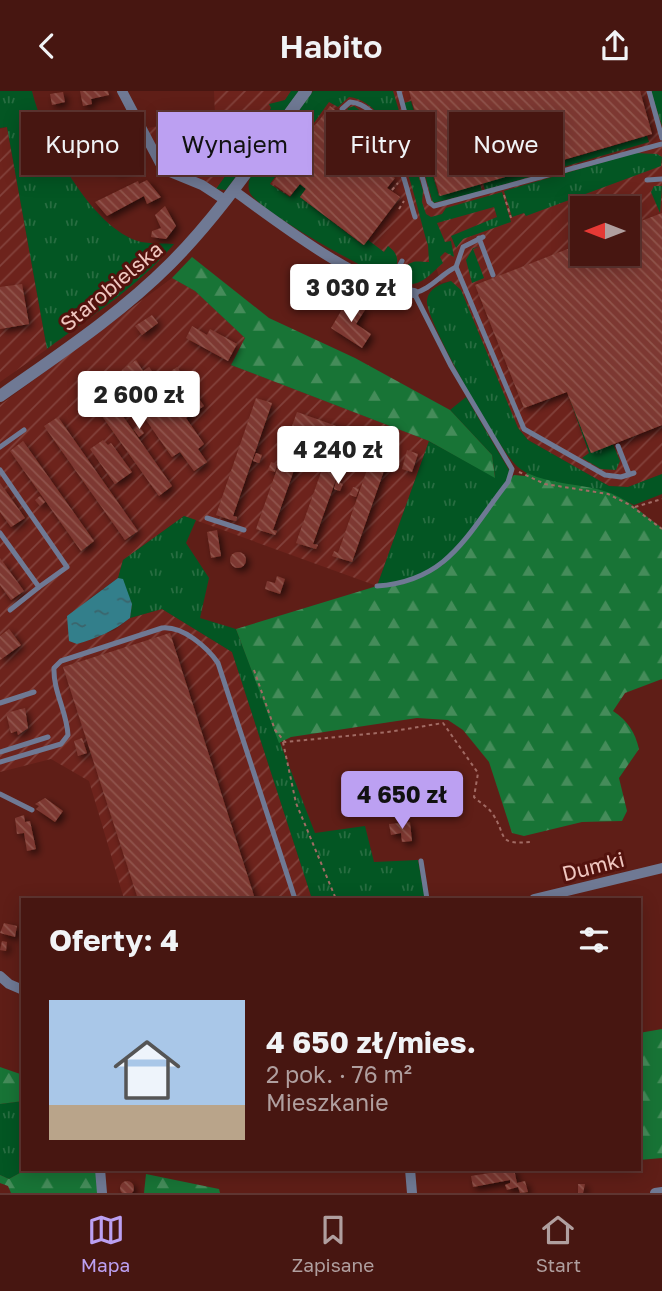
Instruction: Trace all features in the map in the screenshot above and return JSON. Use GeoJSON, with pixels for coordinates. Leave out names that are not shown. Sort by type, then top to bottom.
{"type":"FeatureCollection","features":[{"type":"Feature","properties":{"kind":"street"},"geometry":{"type":"LineString","coordinates":[[122,91],[163,169],[229,195],[334,260],[389,285],[414,293]]}},
{"type":"Feature","properties":{"kind":"street","name":"Starobielska"},"geometry":{"type":"LineString","coordinates":[[0,396],[136,296],[182,252],[229,195],[306,91]]}},
{"type":"Feature","properties":{"kind":"street","name":"Dumki"},"geometry":{"type":"LineString","coordinates":[[538,898],[662,868]]}},
{"type":"Feature","properties":{"kind":"street"},"geometry":{"type":"LineString","coordinates":[[0,976],[9,984],[21,988]]}},
{"type":"Feature","properties":{"kind":"street"},"geometry":{"type":"LineString","coordinates":[[100,1171],[102,1193]]}},
{"type":"Feature","properties":{"kind":"street"},"geometry":{"type":"LineString","coordinates":[[410,1171],[412,1193]]}},
{"type":"Feature","properties":{"kind":"street"},"geometry":{"type":"LineString","coordinates":[[655,1193],[662,1192]]}},
{"type":"Feature","properties":{"kind":"lane"},"geometry":{"type":"LineString","coordinates":[[399,91],[431,205],[442,205],[662,141],[649,91]]}},
{"type":"Feature","properties":{"kind":"lane"},"geometry":{"type":"LineString","coordinates":[[342,109],[350,102],[367,108],[370,112]]}},
{"type":"Feature","properties":{"kind":"lane"},"geometry":{"type":"LineString","coordinates":[[401,175],[415,217]]}},
{"type":"Feature","properties":{"kind":"lane"},"geometry":{"type":"LineString","coordinates":[[647,180],[662,179]]}},
{"type":"Feature","properties":{"kind":"lane"},"geometry":{"type":"LineString","coordinates":[[493,275],[481,238],[463,247],[456,267],[524,429],[605,475],[621,477],[631,473],[618,446]]}},
{"type":"Feature","properties":{"kind":"lane"},"geometry":{"type":"LineString","coordinates":[[389,285],[402,261]]}},
{"type":"Feature","properties":{"kind":"lane"},"geometry":{"type":"LineString","coordinates":[[377,586],[404,584],[443,565],[508,482],[512,469],[451,366],[414,293],[425,290],[439,276],[456,267]]}},
{"type":"Feature","properties":{"kind":"lane"},"geometry":{"type":"LineString","coordinates":[[0,447],[24,430]]}},
{"type":"Feature","properties":{"kind":"lane"},"geometry":{"type":"LineString","coordinates":[[0,470],[67,566],[10,610]]}},
{"type":"Feature","properties":{"kind":"lane"},"geometry":{"type":"LineString","coordinates":[[207,518],[244,530]]}},
{"type":"Feature","properties":{"kind":"lane"},"geometry":{"type":"LineString","coordinates":[[0,533],[39,587]]}},
{"type":"Feature","properties":{"kind":"lane"},"geometry":{"type":"LineString","coordinates":[[0,762],[61,744],[68,735],[68,723],[54,678],[54,668],[61,661],[162,628],[176,629],[209,650],[218,663],[296,898]]}},
{"type":"Feature","properties":{"kind":"lane"},"geometry":{"type":"LineString","coordinates":[[0,703],[34,692]]}},
{"type":"Feature","properties":{"kind":"lane"},"geometry":{"type":"LineString","coordinates":[[0,752],[48,737]]}},
{"type":"Feature","properties":{"kind":"lane"},"geometry":{"type":"LineString","coordinates":[[0,794],[32,810]]}},
{"type":"Feature","properties":{"kind":"lane"},"geometry":{"type":"LineString","coordinates":[[421,861],[427,898]]}},
{"type":"Feature","properties":{"kind":"path"},"geometry":{"type":"LineString","coordinates":[[392,190],[399,182]]}},
{"type":"Feature","properties":{"kind":"path"},"geometry":{"type":"LineString","coordinates":[[502,188],[511,218]]}},
{"type":"Feature","properties":{"kind":"path"},"geometry":{"type":"LineString","coordinates":[[399,209],[403,203]]}},
{"type":"Feature","properties":{"kind":"path"},"geometry":{"type":"LineString","coordinates":[[512,469],[545,484],[608,493],[634,507],[662,529]]}},
{"type":"Feature","properties":{"kind":"path"},"geometry":{"type":"LineString","coordinates":[[634,507],[662,499]]}},
{"type":"Feature","properties":{"kind":"path"},"geometry":{"type":"LineString","coordinates":[[254,670],[275,730],[283,741],[296,803],[336,898]]}},
{"type":"Feature","properties":{"kind":"path"},"geometry":{"type":"LineString","coordinates":[[283,741],[388,732],[443,723],[473,762],[479,782],[474,797],[490,810],[503,840],[510,844],[531,842]]}},
{"type":"Feature","properties":{"kind":"shaded area"},"geometry":{"type":"Polygon","coordinates":[[[214,91],[291,91],[285,100],[269,112],[215,112],[214,91]]]}},
{"type":"Feature","properties":{"kind":"shaded area"},"geometry":{"type":"Polygon","coordinates":[[[330,91],[662,91],[662,474],[628,487],[609,486],[528,440],[518,428],[451,281],[441,283],[436,267],[405,272],[328,232],[265,188],[274,175],[312,175],[312,118],[330,91]]]}},
{"type":"Feature","properties":{"kind":"shaded area"},"geometry":{"type":"Polygon","coordinates":[[[158,126],[158,155],[144,131],[158,126]]]}},
{"type":"Feature","properties":{"kind":"shaded area"},"geometry":{"type":"Polygon","coordinates":[[[7,127],[47,349],[0,382],[0,129],[7,127]]]}},
{"type":"Feature","properties":{"kind":"shaded area"},"geometry":{"type":"Polygon","coordinates":[[[184,175],[226,175],[216,189],[184,175]]]}},
{"type":"Feature","properties":{"kind":"shaded area"},"geometry":{"type":"Polygon","coordinates":[[[172,278],[195,291],[245,338],[231,365],[429,441],[377,586],[184,516],[123,560],[118,578],[90,598],[77,644],[115,630],[130,618],[162,609],[232,652],[312,898],[124,898],[89,781],[51,759],[0,772],[0,405],[172,278]]]}},
{"type":"Feature","properties":{"kind":"green space"},"geometry":{"type":"Polygon","coordinates":[[[0,91],[32,91],[39,112],[21,112],[21,175],[70,175],[87,201],[122,234],[141,242],[174,244],[130,287],[47,349],[7,127],[0,128],[0,91]]]}},
{"type":"Feature","properties":{"kind":"green space"},"geometry":{"type":"Polygon","coordinates":[[[291,91],[299,91],[284,112],[269,112],[269,104],[285,100],[291,91]]]}},
{"type":"Feature","properties":{"kind":"green space"},"geometry":{"type":"Polygon","coordinates":[[[313,91],[393,91],[399,112],[376,112],[366,103],[349,97],[338,107],[329,102],[312,126],[312,112],[297,112],[313,91]]]}},
{"type":"Feature","properties":{"kind":"green space"},"geometry":{"type":"Polygon","coordinates":[[[652,91],[662,91],[662,126],[652,95],[652,91]]]}},
{"type":"Feature","properties":{"kind":"green space"},"geometry":{"type":"Polygon","coordinates":[[[411,101],[414,112],[407,112],[404,103],[411,101]]]}},
{"type":"Feature","properties":{"kind":"green space"},"geometry":{"type":"Polygon","coordinates":[[[354,106],[362,112],[347,112],[348,108],[354,106]]]}},
{"type":"Feature","properties":{"kind":"green space"},"geometry":{"type":"Polygon","coordinates":[[[647,136],[649,142],[563,167],[563,160],[647,136]]]}},
{"type":"Feature","properties":{"kind":"green space"},"geometry":{"type":"Polygon","coordinates":[[[635,153],[657,154],[662,157],[661,166],[580,196],[570,196],[570,200],[526,216],[524,213],[512,217],[504,191],[635,153]]]}},
{"type":"Feature","properties":{"kind":"green space"},"geometry":{"type":"Polygon","coordinates":[[[226,175],[237,175],[226,190],[216,189],[226,175]]]}},
{"type":"Feature","properties":{"kind":"green space"},"geometry":{"type":"Polygon","coordinates":[[[276,175],[270,184],[290,197],[300,184],[306,189],[300,197],[363,245],[368,240],[384,252],[388,246],[391,248],[397,258],[396,267],[380,274],[332,250],[258,201],[250,193],[250,177],[276,175]]]}},
{"type":"Feature","properties":{"kind":"green space"},"geometry":{"type":"Polygon","coordinates":[[[408,175],[418,175],[423,191],[422,202],[426,214],[431,217],[442,214],[446,208],[502,192],[511,222],[463,239],[456,248],[451,236],[497,217],[494,207],[437,223],[445,242],[451,241],[454,257],[445,252],[440,257],[443,263],[425,279],[415,284],[403,283],[401,279],[405,272],[402,271],[409,264],[429,262],[428,245],[408,175]]]}},
{"type":"Feature","properties":{"kind":"green space"},"geometry":{"type":"Polygon","coordinates":[[[425,175],[433,175],[439,196],[480,184],[482,191],[433,203],[425,175]]]}},
{"type":"Feature","properties":{"kind":"green space"},"geometry":{"type":"Polygon","coordinates":[[[512,175],[536,175],[485,190],[483,183],[512,175]]]}},
{"type":"Feature","properties":{"kind":"green space"},"geometry":{"type":"Polygon","coordinates":[[[654,186],[662,186],[660,213],[651,192],[654,186]]]}},
{"type":"Feature","properties":{"kind":"green space"},"geometry":{"type":"Polygon","coordinates":[[[479,247],[473,249],[484,278],[472,283],[466,260],[473,248],[479,247]]]}},
{"type":"Feature","properties":{"kind":"green space"},"geometry":{"type":"Polygon","coordinates":[[[192,257],[269,318],[355,358],[450,410],[492,455],[495,478],[429,441],[231,365],[245,338],[195,291],[172,278],[192,257]]]}},
{"type":"Feature","properties":{"kind":"green space"},"geometry":{"type":"Polygon","coordinates":[[[451,281],[461,290],[518,428],[528,440],[609,486],[628,487],[662,474],[662,494],[634,505],[594,489],[540,479],[518,467],[465,386],[429,312],[427,300],[430,292],[451,281]]]}},
{"type":"Feature","properties":{"kind":"green space"},"geometry":{"type":"Polygon","coordinates":[[[568,394],[591,453],[613,444],[620,461],[616,470],[601,469],[582,458],[589,453],[568,394]]]}},
{"type":"Feature","properties":{"kind":"green space"},"geometry":{"type":"Polygon","coordinates":[[[466,397],[509,470],[508,482],[443,565],[425,575],[377,586],[429,441],[495,477],[492,455],[450,410],[466,397]]]}},
{"type":"Feature","properties":{"kind":"green space"},"geometry":{"type":"Polygon","coordinates":[[[527,473],[615,495],[662,528],[662,679],[625,693],[613,711],[630,727],[639,749],[619,778],[627,811],[622,821],[582,822],[524,836],[512,833],[489,762],[463,730],[448,720],[417,718],[291,737],[279,743],[236,629],[377,586],[404,584],[443,565],[514,475],[525,476],[527,473]]]}},
{"type":"Feature","properties":{"kind":"green space"},"geometry":{"type":"Polygon","coordinates":[[[184,516],[196,520],[186,543],[209,578],[200,618],[236,629],[315,833],[365,826],[374,862],[418,860],[425,898],[312,898],[232,652],[162,609],[130,618],[132,604],[118,578],[123,560],[184,516]]]}},
{"type":"Feature","properties":{"kind":"green space"},"geometry":{"type":"Polygon","coordinates":[[[662,1029],[662,1158],[641,1160],[641,1033],[662,1029]]]}},
{"type":"Feature","properties":{"kind":"green space"},"geometry":{"type":"Polygon","coordinates":[[[0,1067],[21,1074],[21,1101],[0,1104],[0,1067]]]}},
{"type":"Feature","properties":{"kind":"green space"},"geometry":{"type":"Polygon","coordinates":[[[21,1101],[21,1171],[23,1171],[9,1179],[0,1175],[0,1104],[21,1101]]]}},
{"type":"Feature","properties":{"kind":"green space"},"geometry":{"type":"Polygon","coordinates":[[[23,1171],[100,1171],[102,1193],[11,1193],[8,1186],[0,1183],[0,1175],[9,1179],[23,1171]]]}},
{"type":"Feature","properties":{"kind":"green space"},"geometry":{"type":"Polygon","coordinates":[[[146,1174],[219,1189],[220,1193],[144,1193],[146,1174]]]}},
{"type":"Feature","properties":{"kind":"water"},"geometry":{"type":"Polygon","coordinates":[[[118,578],[123,579],[132,604],[130,618],[91,639],[77,644],[69,641],[67,616],[118,578]]]}},
{"type":"Feature","properties":{"kind":"building"},"geometry":{"type":"Polygon","coordinates":[[[80,91],[108,91],[109,95],[91,99],[92,104],[83,106],[80,91]]]}},
{"type":"Feature","properties":{"kind":"building"},"geometry":{"type":"Polygon","coordinates":[[[409,91],[640,91],[652,134],[563,160],[563,112],[449,112],[449,175],[512,175],[440,196],[434,175],[435,112],[415,112],[409,91]]]}},
{"type":"Feature","properties":{"kind":"building"},"geometry":{"type":"Polygon","coordinates":[[[63,92],[65,102],[52,105],[50,94],[63,92]]]}},
{"type":"Feature","properties":{"kind":"building"},"geometry":{"type":"Polygon","coordinates":[[[330,106],[338,112],[326,112],[326,175],[391,175],[395,178],[387,188],[400,197],[364,245],[300,197],[306,189],[300,184],[290,196],[272,183],[278,175],[312,175],[312,130],[330,106]]]}},
{"type":"Feature","properties":{"kind":"building"},"geometry":{"type":"Polygon","coordinates":[[[147,180],[161,197],[147,204],[144,196],[107,216],[95,202],[138,181],[139,184],[147,180]]]}},
{"type":"Feature","properties":{"kind":"building"},"geometry":{"type":"Polygon","coordinates":[[[165,206],[176,226],[166,239],[151,237],[152,231],[161,228],[155,215],[165,206]]]}},
{"type":"Feature","properties":{"kind":"building"},"geometry":{"type":"Polygon","coordinates":[[[662,213],[662,425],[591,453],[567,392],[524,408],[475,285],[570,248],[570,266],[640,266],[640,221],[662,213]]]}},
{"type":"Feature","properties":{"kind":"building"},"geometry":{"type":"Polygon","coordinates":[[[22,284],[29,324],[0,329],[0,287],[22,284]]]}},
{"type":"Feature","properties":{"kind":"building"},"geometry":{"type":"Polygon","coordinates":[[[348,299],[365,310],[356,324],[371,334],[362,348],[331,328],[348,299]]]}},
{"type":"Feature","properties":{"kind":"building"},"geometry":{"type":"Polygon","coordinates":[[[152,315],[158,323],[142,335],[135,326],[152,315]]]}},
{"type":"Feature","properties":{"kind":"building"},"geometry":{"type":"Polygon","coordinates":[[[192,326],[207,335],[210,329],[237,344],[228,361],[186,338],[192,326]]]}},
{"type":"Feature","properties":{"kind":"building"},"geometry":{"type":"Polygon","coordinates":[[[136,360],[143,371],[149,367],[158,380],[177,367],[204,406],[186,418],[204,444],[198,449],[207,462],[194,471],[180,452],[172,457],[127,393],[135,388],[122,370],[136,360]]]}},
{"type":"Feature","properties":{"kind":"building"},"geometry":{"type":"Polygon","coordinates":[[[101,385],[172,486],[159,496],[87,395],[101,385]]]}},
{"type":"Feature","properties":{"kind":"building"},"geometry":{"type":"Polygon","coordinates":[[[256,398],[272,403],[233,516],[237,517],[236,521],[216,515],[256,398]]]}},
{"type":"Feature","properties":{"kind":"building"},"geometry":{"type":"Polygon","coordinates":[[[297,412],[353,432],[313,544],[318,545],[316,549],[296,543],[332,441],[307,433],[273,530],[277,531],[275,535],[256,529],[297,412]]]}},
{"type":"Feature","properties":{"kind":"building"},"geometry":{"type":"Polygon","coordinates":[[[58,417],[138,531],[125,540],[44,426],[58,417]]]}},
{"type":"Feature","properties":{"kind":"building"},"geometry":{"type":"Polygon","coordinates":[[[139,426],[144,433],[139,437],[134,430],[139,426]]]}},
{"type":"Feature","properties":{"kind":"building"},"geometry":{"type":"Polygon","coordinates":[[[103,440],[108,445],[111,443],[132,472],[115,484],[90,449],[103,440]]]}},
{"type":"Feature","properties":{"kind":"building"},"geometry":{"type":"Polygon","coordinates":[[[23,441],[94,541],[81,551],[10,451],[23,441]]]}},
{"type":"Feature","properties":{"kind":"building"},"geometry":{"type":"Polygon","coordinates":[[[377,441],[393,446],[389,457],[395,459],[393,467],[386,465],[352,562],[332,556],[334,551],[338,553],[377,441]]]}},
{"type":"Feature","properties":{"kind":"building"},"geometry":{"type":"Polygon","coordinates":[[[407,450],[418,454],[412,472],[402,469],[407,450]]]}},
{"type":"Feature","properties":{"kind":"building"},"geometry":{"type":"Polygon","coordinates":[[[256,453],[262,455],[259,463],[253,461],[256,453]]]}},
{"type":"Feature","properties":{"kind":"building"},"geometry":{"type":"Polygon","coordinates":[[[271,462],[277,464],[275,472],[268,470],[271,462]]]}},
{"type":"Feature","properties":{"kind":"building"},"geometry":{"type":"Polygon","coordinates":[[[336,481],[343,484],[340,491],[334,489],[336,481]]]}},
{"type":"Feature","properties":{"kind":"building"},"geometry":{"type":"Polygon","coordinates":[[[0,483],[25,518],[11,527],[0,512],[0,483]]]}},
{"type":"Feature","properties":{"kind":"building"},"geometry":{"type":"Polygon","coordinates":[[[353,487],[359,489],[356,497],[350,495],[353,487]]]}},
{"type":"Feature","properties":{"kind":"building"},"geometry":{"type":"Polygon","coordinates":[[[40,496],[45,502],[40,506],[35,500],[40,496]]]}},
{"type":"Feature","properties":{"kind":"building"},"geometry":{"type":"Polygon","coordinates":[[[217,530],[221,556],[211,558],[207,532],[217,530]]]}},
{"type":"Feature","properties":{"kind":"building"},"geometry":{"type":"Polygon","coordinates":[[[238,552],[244,554],[244,566],[238,568],[232,566],[230,560],[232,554],[238,552]]]}},
{"type":"Feature","properties":{"kind":"building"},"geometry":{"type":"Polygon","coordinates":[[[0,558],[24,591],[11,600],[0,585],[0,558]]]}},
{"type":"Feature","properties":{"kind":"building"},"geometry":{"type":"Polygon","coordinates":[[[277,576],[285,579],[280,594],[265,589],[267,581],[275,583],[277,576]]]}},
{"type":"Feature","properties":{"kind":"building"},"geometry":{"type":"Polygon","coordinates":[[[9,629],[21,645],[0,660],[0,636],[9,629]]]}},
{"type":"Feature","properties":{"kind":"building"},"geometry":{"type":"Polygon","coordinates":[[[170,633],[255,898],[138,898],[63,667],[170,633]]]}},
{"type":"Feature","properties":{"kind":"building"},"geometry":{"type":"Polygon","coordinates":[[[25,708],[28,728],[18,735],[17,731],[11,733],[6,713],[25,708]]]}},
{"type":"Feature","properties":{"kind":"building"},"geometry":{"type":"Polygon","coordinates":[[[82,738],[87,753],[78,756],[74,741],[82,738]]]}},
{"type":"Feature","properties":{"kind":"building"},"geometry":{"type":"Polygon","coordinates":[[[45,798],[63,811],[55,822],[36,809],[39,806],[35,804],[45,798]]]}},
{"type":"Feature","properties":{"kind":"building"},"geometry":{"type":"Polygon","coordinates":[[[24,815],[25,822],[30,821],[36,849],[27,851],[24,833],[17,834],[15,818],[24,815]]]}},
{"type":"Feature","properties":{"kind":"building"},"geometry":{"type":"Polygon","coordinates":[[[410,822],[412,841],[402,842],[401,833],[391,835],[389,824],[410,822]]]}},
{"type":"Feature","properties":{"kind":"building"},"geometry":{"type":"Polygon","coordinates":[[[4,923],[17,926],[15,937],[0,933],[4,923]]]}},
{"type":"Feature","properties":{"kind":"building"},"geometry":{"type":"Polygon","coordinates":[[[2,941],[7,942],[6,951],[0,950],[2,941]]]}},
{"type":"Feature","properties":{"kind":"building"},"geometry":{"type":"Polygon","coordinates":[[[514,1171],[517,1183],[525,1181],[528,1192],[520,1193],[518,1187],[507,1190],[505,1185],[510,1183],[510,1180],[473,1187],[471,1176],[514,1171]]]}},
{"type":"Feature","properties":{"kind":"building"},"geometry":{"type":"Polygon","coordinates":[[[127,1181],[132,1183],[132,1193],[127,1195],[122,1193],[120,1188],[122,1183],[127,1181]]]}},
{"type":"Feature","properties":{"kind":"building"},"geometry":{"type":"Polygon","coordinates":[[[578,1184],[585,1184],[583,1193],[578,1193],[578,1184]]]}}]}
